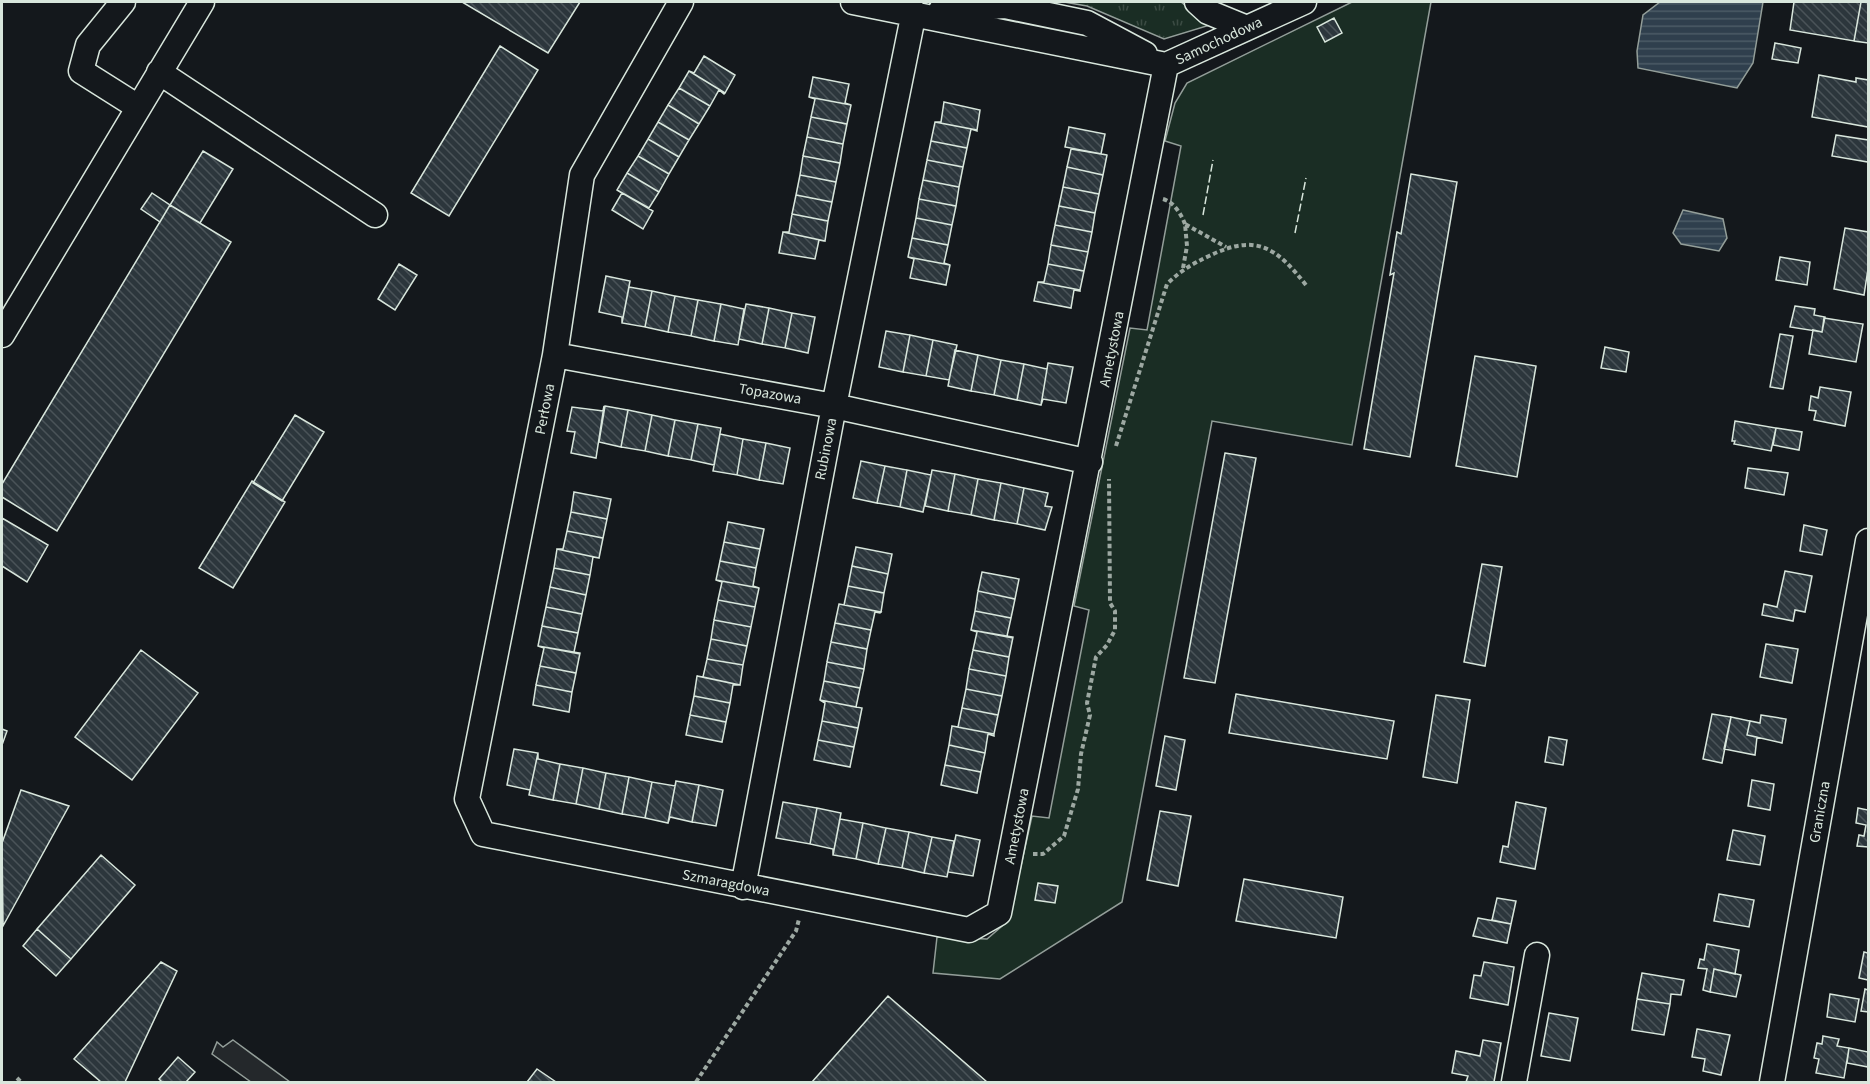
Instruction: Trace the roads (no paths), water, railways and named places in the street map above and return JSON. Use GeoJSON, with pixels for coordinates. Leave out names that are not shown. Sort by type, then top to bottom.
{"type":"FeatureCollection","features":[{"type":"Feature","properties":{"kind":"street"},"geometry":{"type":"LineString","coordinates":[[123,2],[88,45],[81,70],[138,107]]}},
{"type":"Feature","properties":{"kind":"street"},"geometry":{"type":"LineString","coordinates":[[2,335],[202,2]]}},
{"type":"Feature","properties":{"kind":"street","name":"Perłowa"},"geometry":{"type":"LineString","coordinates":[[483,834],[467,799],[555,355],[582,175],[681,2]]}},
{"type":"Feature","properties":{"kind":"street"},"geometry":{"type":"LineString","coordinates":[[853,2],[882,4],[1166,65]]}},
{"type":"Feature","properties":{"kind":"street"},"geometry":{"type":"LineString","coordinates":[[1197,2],[1208,12],[1247,28]]}},
{"type":"Feature","properties":{"kind":"street","name":"Samochodowa"},"geometry":{"type":"LineString","coordinates":[[1166,65],[1304,2]]}},
{"type":"Feature","properties":{"kind":"street","name":"Rubinowa"},"geometry":{"type":"LineString","coordinates":[[743,887],[834,406],[914,12]]}},
{"type":"Feature","properties":{"kind":"street","name":"Ametystowa"},"geometry":{"type":"LineString","coordinates":[[969,930],[999,913],[1099,467],[1166,65]]}},
{"type":"Feature","properties":{"kind":"street"},"geometry":{"type":"LineString","coordinates":[[159,72],[375,215]]}},
{"type":"Feature","properties":{"kind":"street","name":"Topazowa"},"geometry":{"type":"LineString","coordinates":[[555,355],[834,406],[1099,467]]}},
{"type":"Feature","properties":{"kind":"street","name":"Graniczna"},"geometry":{"type":"LineString","coordinates":[[1772,1083],[1869,541]]}},
{"type":"Feature","properties":{"kind":"street","name":"Szmaragdowa"},"geometry":{"type":"LineString","coordinates":[[483,834],[969,930]]}},
{"type":"Feature","properties":{"kind":"street"},"geometry":{"type":"LineString","coordinates":[[1514,1083],[1537,955]]}},
{"type":"Feature","properties":{"kind":"water"},"geometry":{"type":"Polygon","coordinates":[[[1660,2],[1763,2],[1753,63],[1737,88],[1638,68],[1637,51],[1643,15],[1660,2]]]}},
{"type":"Feature","properties":{"kind":"water"},"geometry":{"type":"Polygon","coordinates":[[[1683,210],[1723,219],[1727,238],[1719,251],[1681,244],[1673,233],[1683,210]]]}}]}
